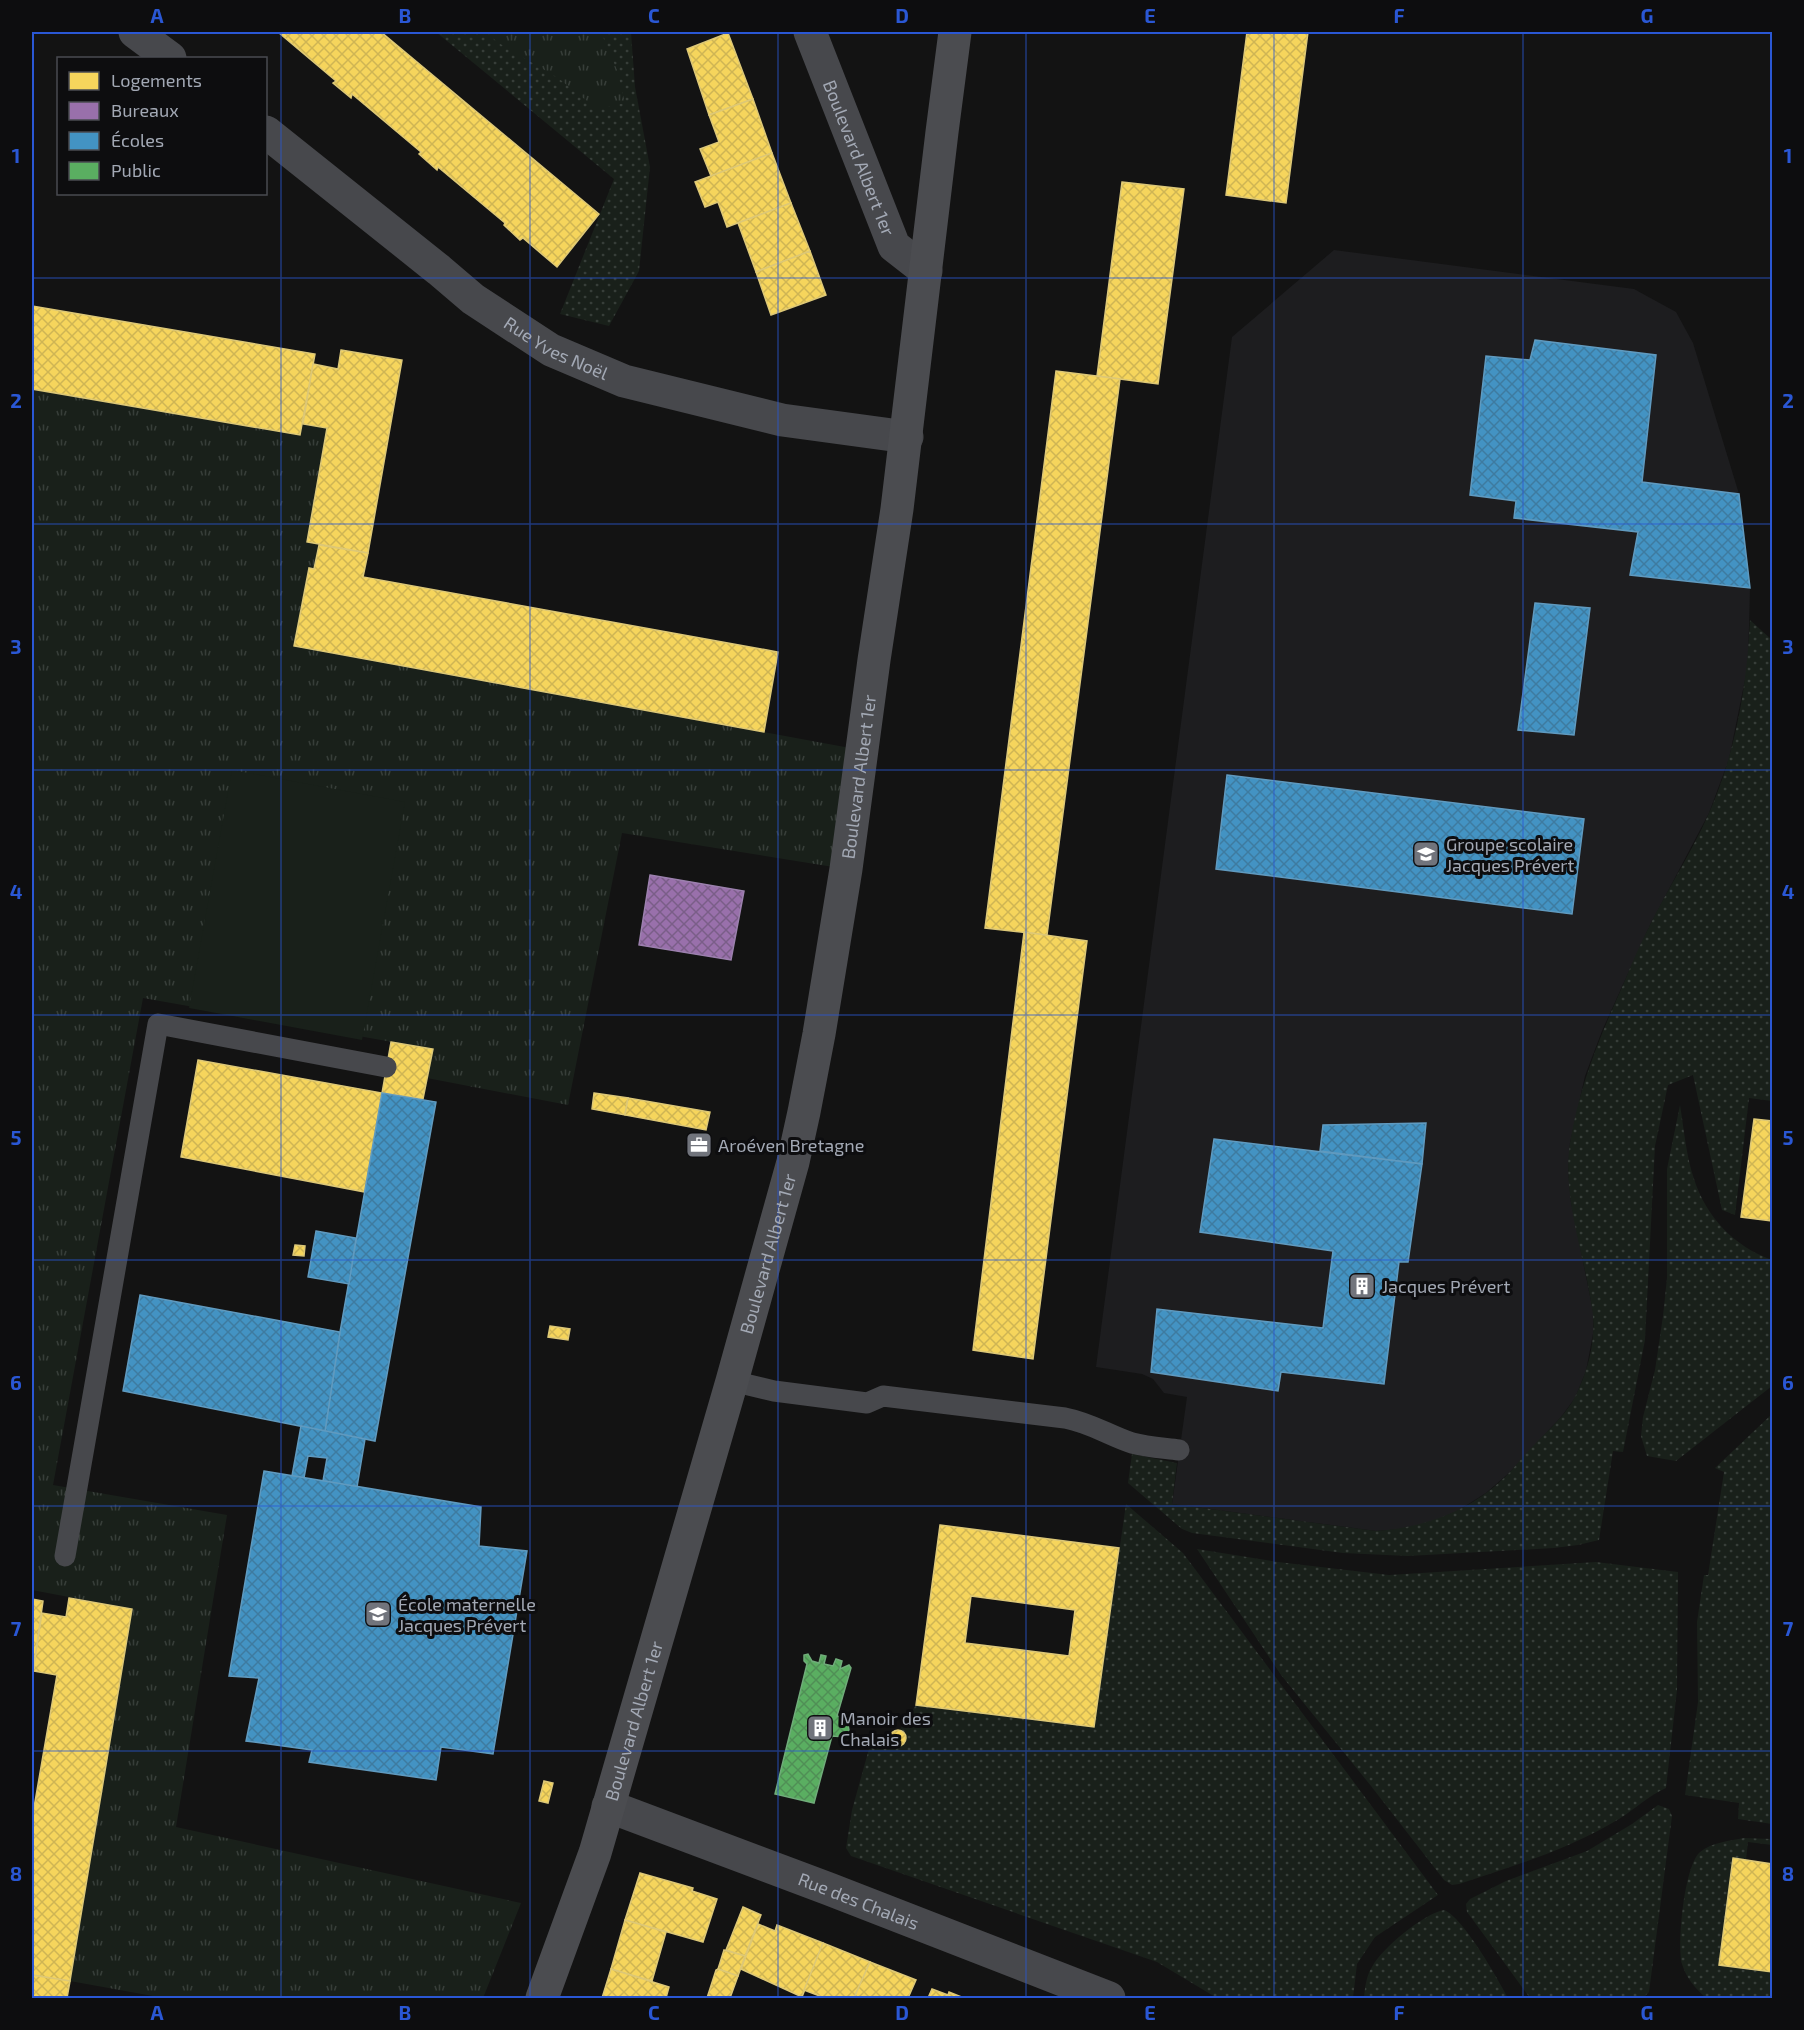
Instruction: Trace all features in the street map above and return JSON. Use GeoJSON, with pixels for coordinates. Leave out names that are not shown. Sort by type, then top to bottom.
{"type":"FeatureCollection","features":[{"type":"Feature","properties":{"kind":"street"},"geometry":{"type":"LineString","coordinates":[[135,32],[169,57]]}},
{"type":"Feature","properties":{"kind":"street","name":"Boulevard Albert 1er"},"geometry":{"type":"LineString","coordinates":[[810,32],[894,246],[926,271]]}},
{"type":"Feature","properties":{"kind":"street","name":"Boulevard Albert 1er"},"geometry":{"type":"LineString","coordinates":[[542,1998],[595,1853],[793,1162],[819,1034],[846,869],[907,437],[955,32]]}},
{"type":"Feature","properties":{"kind":"street","name":"Rue Yves Noël"},"geometry":{"type":"LineString","coordinates":[[267,133],[473,299],[551,350],[624,381],[782,420],[907,437]]}},
{"type":"Feature","properties":{"kind":"street","name":"Rue des Chalais"},"geometry":{"type":"LineString","coordinates":[[608,1806],[1109,1998]]}},
{"type":"Feature","properties":{"kind":"lane"},"geometry":{"type":"LineString","coordinates":[[65,1556],[159,1024],[386,1066]]}},
{"type":"Feature","properties":{"kind":"lane"},"geometry":{"type":"LineString","coordinates":[[732,1381],[774,1392],[867,1402],[883,1396],[1065,1418],[1090,1424],[1135,1444],[1179,1450]]}},
{"type":"Feature","properties":{"kind":"shaded area","name":"Groupe scolaire Jacques Prévert"},"geometry":{"type":"Polygon","coordinates":[[[1334,250],[1634,289],[1676,312],[1693,343],[1739,494],[1750,588],[1748,665],[1729,759],[1709,813],[1649,927],[1602,1031],[1585,1076],[1570,1143],[1568,1170],[1571,1202],[1593,1311],[1593,1334],[1586,1371],[1575,1398],[1561,1417],[1509,1473],[1486,1493],[1459,1510],[1432,1522],[1404,1529],[1376,1531],[1172,1504],[1187,1397],[1164,1393],[1153,1379],[1142,1374],[1096,1367],[1232,337],[1334,250]]]}},
{"type":"Feature","properties":{"kind":"green space"},"geometry":{"type":"Polygon","coordinates":[[[436,32],[631,32],[635,87],[650,167],[639,271],[609,326],[560,314],[614,179],[436,32]]]}},
{"type":"Feature","properties":{"kind":"green space"},"geometry":{"type":"Polygon","coordinates":[[[487,32],[601,32],[617,70],[625,103],[597,109],[558,78],[497,42],[487,32]]]}},
{"type":"Feature","properties":{"kind":"green space"},"geometry":{"type":"Polygon","coordinates":[[[32,389],[300,435],[303,424],[327,428],[307,542],[319,545],[314,569],[308,568],[295,646],[861,750],[846,869],[622,833],[568,1105],[427,1078],[432,1049],[143,998],[53,1485],[227,1515],[176,1827],[521,1903],[483,1998],[164,1998],[70,1981],[132,1609],[32,1590],[32,389]]]}},
{"type":"Feature","properties":{"kind":"green space"},"geometry":{"type":"Polygon","coordinates":[[[1750,620],[1772,640],[1772,1101],[1749,1098],[1735,1215],[1722,1210],[1693,1075],[1668,1085],[1655,1146],[1645,1340],[1623,1452],[1613,1451],[1599,1540],[1554,1548],[1408,1556],[1343,1553],[1192,1533],[1182,1529],[1128,1483],[1132,1454],[1177,1463],[1172,1504],[1376,1531],[1431,1521],[1481,1497],[1510,1472],[1568,1409],[1588,1365],[1593,1327],[1591,1300],[1568,1178],[1568,1160],[1574,1122],[1591,1062],[1635,956],[1688,856],[1718,790],[1733,742],[1743,694],[1750,620]]]}},
{"type":"Feature","properties":{"kind":"green space"},"geometry":{"type":"Polygon","coordinates":[[[232,770],[405,802],[362,1040],[189,1008],[232,770]]]}},
{"type":"Feature","properties":{"kind":"green space"},"geometry":{"type":"Polygon","coordinates":[[[1680,1105],[1691,1170],[1706,1206],[1734,1239],[1772,1260],[1772,1386],[1676,1461],[1647,1456],[1641,1436],[1643,1417],[1655,1370],[1663,1316],[1667,1278],[1667,1169],[1680,1105]]]}},
{"type":"Feature","properties":{"kind":"green space"},"geometry":{"type":"Polygon","coordinates":[[[1772,1414],[1772,1824],[1738,1819],[1739,1803],[1685,1795],[1698,1702],[1697,1622],[1704,1575],[1708,1575],[1724,1472],[1715,1468],[1772,1414]]]}},
{"type":"Feature","properties":{"kind":"green space"},"geometry":{"type":"Polygon","coordinates":[[[1126,1504],[1183,1553],[1438,1895],[1375,1937],[1357,1964],[1353,1998],[1217,1998],[1157,1962],[851,1856],[846,1848],[852,1810],[872,1738],[891,1743],[916,1705],[1094,1727],[1126,1504]]]}},
{"type":"Feature","properties":{"kind":"green space"},"geometry":{"type":"Polygon","coordinates":[[[1197,1549],[1278,1562],[1389,1575],[1596,1562],[1678,1572],[1677,1690],[1666,1788],[1619,1819],[1581,1839],[1521,1863],[1452,1885],[1444,1880],[1281,1675],[1197,1549]]]}},
{"type":"Feature","properties":{"kind":"green space"},"geometry":{"type":"Polygon","coordinates":[[[1658,1805],[1669,1809],[1672,1816],[1649,1992],[1643,1998],[1530,1998],[1467,1912],[1466,1904],[1470,1899],[1506,1881],[1587,1851],[1632,1824],[1658,1805]]]}},
{"type":"Feature","properties":{"kind":"green space"},"geometry":{"type":"Polygon","coordinates":[[[1744,1838],[1772,1839],[1772,1845],[1748,1842],[1746,1860],[1733,1859],[1719,1964],[1772,1972],[1772,1998],[1706,1998],[1692,1983],[1682,1964],[1680,1940],[1686,1888],[1694,1860],[1700,1852],[1716,1844],[1744,1838]]]}},
{"type":"Feature","properties":{"kind":"green space"},"geometry":{"type":"Polygon","coordinates":[[[1444,1910],[1461,1924],[1470,1936],[1508,1998],[1364,1998],[1368,1974],[1377,1959],[1404,1933],[1425,1918],[1444,1910]]]}},
{"type":"Feature","properties":{"kind":"building: Logements"},"geometry":{"type":"Polygon","coordinates":[[[278,32],[381,32],[599,214],[557,267],[523,238],[520,240],[504,225],[505,223],[438,167],[437,170],[419,154],[421,152],[352,94],[351,98],[333,83],[336,81],[278,32]]]}},
{"type":"Feature","properties":{"kind":"building: Logements"},"geometry":{"type":"Polygon","coordinates":[[[1247,32],[1308,32],[1286,203],[1226,195],[1247,32]]]}},
{"type":"Feature","properties":{"kind":"building: Logements"},"geometry":{"type":"Polygon","coordinates":[[[728,33],[753,99],[709,115],[687,49],[728,33]]]}},
{"type":"Feature","properties":{"kind":"building: Logements"},"geometry":{"type":"Polygon","coordinates":[[[753,99],[772,153],[711,176],[700,149],[719,142],[709,115],[753,99]]]}},
{"type":"Feature","properties":{"kind":"building: Logements"},"geometry":{"type":"Polygon","coordinates":[[[772,153],[791,203],[727,227],[718,202],[705,207],[695,182],[772,153]]]}},
{"type":"Feature","properties":{"kind":"building: Logements"},"geometry":{"type":"Polygon","coordinates":[[[1122,182],[1184,189],[1158,384],[1097,376],[1122,182]]]}},
{"type":"Feature","properties":{"kind":"building: Logements"},"geometry":{"type":"Polygon","coordinates":[[[791,203],[810,251],[756,272],[738,223],[791,203]]]}},
{"type":"Feature","properties":{"kind":"building: Logements"},"geometry":{"type":"Polygon","coordinates":[[[810,251],[826,295],[771,315],[756,272],[810,251]]]}},
{"type":"Feature","properties":{"kind":"building: Logements"},"geometry":{"type":"Polygon","coordinates":[[[32,306],[315,354],[300,435],[32,389],[32,306]]]}},
{"type":"Feature","properties":{"kind":"building: Logements"},"geometry":{"type":"Polygon","coordinates":[[[341,350],[402,360],[368,553],[307,542],[327,428],[303,424],[313,364],[338,369],[341,350]]]}},
{"type":"Feature","properties":{"kind":"building: Logements"},"geometry":{"type":"Polygon","coordinates":[[[1056,371],[1120,379],[1047,935],[985,928],[1056,371]]]}},
{"type":"Feature","properties":{"kind":"building: Logements"},"geometry":{"type":"Polygon","coordinates":[[[319,545],[368,553],[363,577],[778,652],[764,732],[294,646],[309,568],[314,569],[319,545]]]}},
{"type":"Feature","properties":{"kind":"building: Logements"},"geometry":{"type":"Polygon","coordinates":[[[1024,932],[1087,941],[1033,1359],[973,1350],[1024,932]]]}},
{"type":"Feature","properties":{"kind":"building: Logements"},"geometry":{"type":"Polygon","coordinates":[[[391,1042],[433,1049],[423,1099],[382,1093],[391,1042]]]}},
{"type":"Feature","properties":{"kind":"building: Logements"},"geometry":{"type":"Polygon","coordinates":[[[198,1060],[382,1093],[365,1192],[181,1157],[198,1060]]]}},
{"type":"Feature","properties":{"kind":"building: Logements"},"geometry":{"type":"Polygon","coordinates":[[[594,1093],[628,1098],[625,1115],[592,1109],[594,1093]]]}},
{"type":"Feature","properties":{"kind":"building: Logements"},"geometry":{"type":"Polygon","coordinates":[[[628,1098],[710,1112],[706,1130],[625,1115],[628,1098]]]}},
{"type":"Feature","properties":{"kind":"building: Logements"},"geometry":{"type":"Polygon","coordinates":[[[1754,1119],[1772,1121],[1772,1221],[1741,1217],[1754,1119]]]}},
{"type":"Feature","properties":{"kind":"building: Logements"},"geometry":{"type":"Polygon","coordinates":[[[295,1245],[305,1246],[304,1256],[293,1255],[295,1245]]]}},
{"type":"Feature","properties":{"kind":"building: Logements"},"geometry":{"type":"Polygon","coordinates":[[[550,1326],[570,1329],[568,1340],[548,1337],[550,1326]]]}},
{"type":"Feature","properties":{"kind":"building: Logements"},"geometry":{"type":"Polygon","coordinates":[[[940,1525],[1119,1548],[1094,1727],[916,1705],[940,1525]],[[971,1596],[965,1643],[1069,1656],[1075,1610],[971,1596]]]}},
{"type":"Feature","properties":{"kind":"building: Logements"},"geometry":{"type":"Polygon","coordinates":[[[69,1598],[132,1609],[70,1981],[32,1975],[32,1819],[57,1675],[33,1671],[42,1613],[66,1617],[69,1598]]]}},
{"type":"Feature","properties":{"kind":"building: Logements"},"geometry":{"type":"Polygon","coordinates":[[[32,1599],[43,1601],[32,1679],[32,1599]]]}},
{"type":"Feature","properties":{"kind":"building: Logements"},"geometry":{"type":"Polygon","coordinates":[[[895,1730],[901,1730],[906,1738],[904,1744],[895,1746],[890,1741],[890,1735],[895,1730]]]}},
{"type":"Feature","properties":{"kind":"building: Logements"},"geometry":{"type":"Polygon","coordinates":[[[544,1781],[553,1783],[548,1803],[539,1801],[544,1781]]]}},
{"type":"Feature","properties":{"kind":"building: Logements"},"geometry":{"type":"Polygon","coordinates":[[[1733,1858],[1772,1864],[1772,1972],[1719,1965],[1733,1858]]]}},
{"type":"Feature","properties":{"kind":"building: Logements"},"geometry":{"type":"Polygon","coordinates":[[[640,1873],[693,1888],[692,1891],[717,1899],[703,1942],[625,1920],[640,1873]]]}},
{"type":"Feature","properties":{"kind":"building: Logements"},"geometry":{"type":"Polygon","coordinates":[[[743,1907],[761,1915],[745,1956],[726,1950],[743,1907]]]}},
{"type":"Feature","properties":{"kind":"building: Logements"},"geometry":{"type":"Polygon","coordinates":[[[625,1920],[666,1932],[652,1981],[611,1969],[625,1920]]]}},
{"type":"Feature","properties":{"kind":"building: Logements"},"geometry":{"type":"Polygon","coordinates":[[[758,1924],[775,1931],[777,1925],[823,1943],[802,1997],[741,1969],[758,1924]]]}},
{"type":"Feature","properties":{"kind":"building: Logements"},"geometry":{"type":"Polygon","coordinates":[[[823,1943],[870,1962],[854,1998],[825,1998],[804,1990],[823,1943]]]}},
{"type":"Feature","properties":{"kind":"building: Logements"},"geometry":{"type":"Polygon","coordinates":[[[724,1950],[745,1956],[738,1976],[718,1969],[724,1950]]]}},
{"type":"Feature","properties":{"kind":"building: Logements"},"geometry":{"type":"Polygon","coordinates":[[[870,1962],[916,1980],[908,1998],[854,1998],[870,1962]]]}},
{"type":"Feature","properties":{"kind":"building: Logements"},"geometry":{"type":"Polygon","coordinates":[[[611,1969],[669,1987],[666,1998],[602,1998],[611,1969]]]}},
{"type":"Feature","properties":{"kind":"building: Logements"},"geometry":{"type":"Polygon","coordinates":[[[718,1969],[738,1976],[730,1998],[707,1998],[718,1969]]]}},
{"type":"Feature","properties":{"kind":"building: Logements"},"geometry":{"type":"Polygon","coordinates":[[[32,1975],[70,1981],[67,1998],[32,1998],[32,1975]]]}},
{"type":"Feature","properties":{"kind":"building: Logements"},"geometry":{"type":"Polygon","coordinates":[[[932,1989],[948,1995],[949,1992],[964,1998],[928,1998],[932,1989]]]}},
{"type":"Feature","properties":{"kind":"building: Bureaux"},"geometry":{"type":"Polygon","coordinates":[[[650,875],[744,891],[731,960],[639,945],[650,875]]]}},
{"type":"Feature","properties":{"kind":"building: Écoles"},"geometry":{"type":"Polygon","coordinates":[[[1535,340],[1656,355],[1642,482],[1739,494],[1750,588],[1630,575],[1638,532],[1514,518],[1516,501],[1470,495],[1486,356],[1530,360],[1535,340]]]}},
{"type":"Feature","properties":{"kind":"building: Écoles"},"geometry":{"type":"Polygon","coordinates":[[[1535,603],[1590,608],[1574,735],[1518,730],[1535,603]]]}},
{"type":"Feature","properties":{"kind":"building: Écoles"},"geometry":{"type":"Polygon","coordinates":[[[1227,775],[1584,819],[1572,914],[1216,869],[1227,775]]]}},
{"type":"Feature","properties":{"kind":"building: Écoles"},"geometry":{"type":"Polygon","coordinates":[[[382,1093],[436,1102],[375,1441],[325,1431],[382,1093]]]}},
{"type":"Feature","properties":{"kind":"building: Écoles"},"geometry":{"type":"Polygon","coordinates":[[[1426,1123],[1422,1164],[1320,1151],[1323,1125],[1426,1123]]]}},
{"type":"Feature","properties":{"kind":"building: Écoles","name":"Jacques Prévert"},"geometry":{"type":"Polygon","coordinates":[[[1214,1139],[1422,1164],[1408,1262],[1399,1262],[1384,1384],[1281,1372],[1278,1391],[1151,1372],[1157,1309],[1323,1328],[1333,1251],[1200,1232],[1214,1139]]]}},
{"type":"Feature","properties":{"kind":"building: Écoles"},"geometry":{"type":"Polygon","coordinates":[[[316,1231],[356,1238],[349,1284],[308,1277],[316,1231]]]}},
{"type":"Feature","properties":{"kind":"building: Écoles"},"geometry":{"type":"Polygon","coordinates":[[[140,1295],[340,1332],[325,1431],[123,1391],[140,1295]]]}},
{"type":"Feature","properties":{"kind":"building: Écoles"},"geometry":{"type":"Polygon","coordinates":[[[301,1426],[365,1439],[357,1487],[323,1481],[327,1458],[308,1456],[304,1478],[292,1476],[301,1426]]]}},
{"type":"Feature","properties":{"kind":"building: Écoles","name":"École maternelle Jacques Prévert"},"geometry":{"type":"Polygon","coordinates":[[[264,1471],[481,1507],[479,1546],[527,1551],[493,1754],[441,1747],[436,1780],[309,1762],[312,1750],[246,1741],[259,1678],[229,1676],[264,1471]]]}},
{"type":"Feature","properties":{"kind":"building: Public","name":"Manoir des Chalais"},"geometry":{"type":"Polygon","coordinates":[[[808,1654],[812,1661],[819,1663],[821,1655],[826,1656],[824,1664],[833,1666],[836,1659],[842,1661],[840,1669],[849,1665],[851,1668],[837,1716],[847,1719],[849,1730],[845,1737],[832,1736],[814,1803],[775,1794],[807,1664],[804,1661],[804,1655],[808,1654]]]}},
{"type":"Feature","properties":{"kind":"place","name":"Groupe scolaire Jacques Prévert"},"geometry":{"type":"Point","coordinates":[1426,854]}},
{"type":"Feature","properties":{"kind":"place","name":"Aroéven Bretagne"},"geometry":{"type":"Point","coordinates":[699,1145]}},
{"type":"Feature","properties":{"kind":"place","name":"Jacques Prévert"},"geometry":{"type":"Point","coordinates":[1362,1286]}},
{"type":"Feature","properties":{"kind":"place","name":"École maternelle Jacques Prévert"},"geometry":{"type":"Point","coordinates":[378,1614]}},
{"type":"Feature","properties":{"kind":"place","name":"Manoir des Chalais"},"geometry":{"type":"Point","coordinates":[820,1728]}}]}
